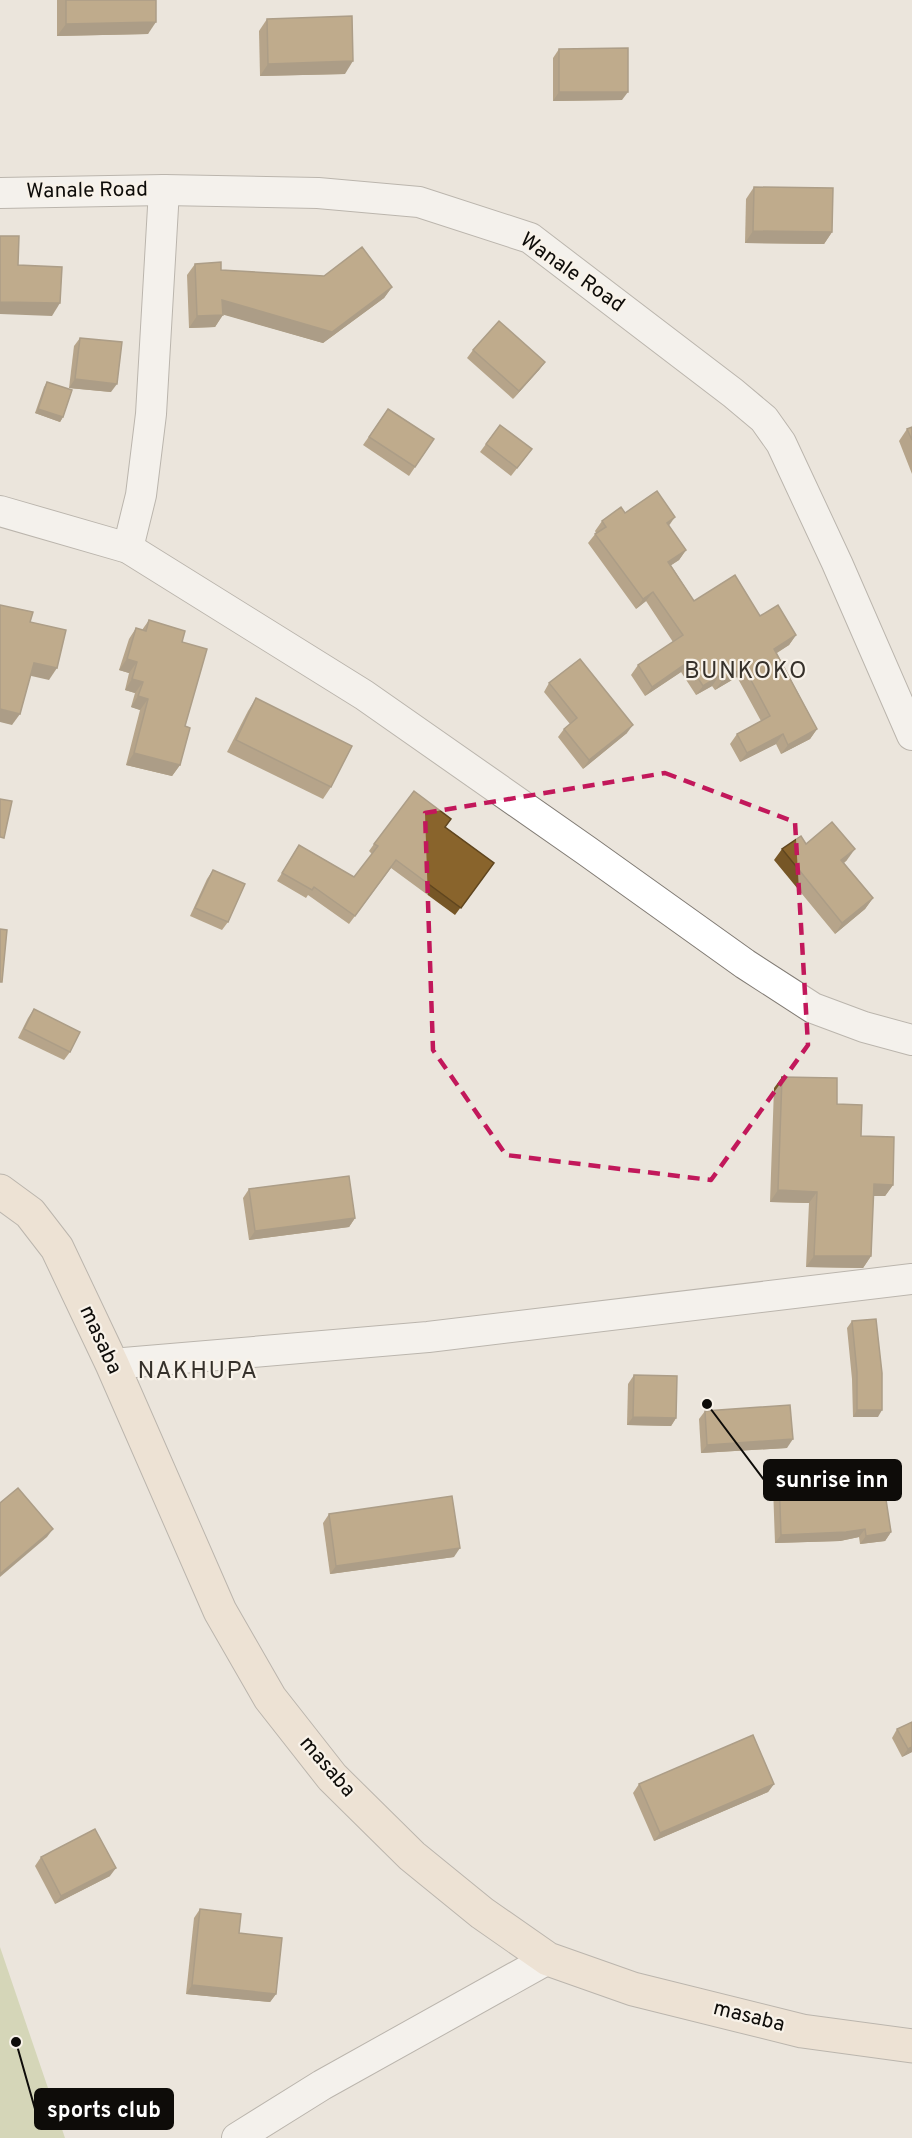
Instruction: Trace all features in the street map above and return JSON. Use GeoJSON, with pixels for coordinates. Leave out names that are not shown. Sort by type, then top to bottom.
{"type":"FeatureCollection","features":[{"type":"Feature","properties":{"kind":"street","name":"Wanale Road"},"geometry":{"type":"LineString","coordinates":[[0,193],[164,190],[318,193],[419,202],[530,238],[764,419],[781,443],[837,563],[912,735]]}},
{"type":"Feature","properties":{"kind":"street"},"geometry":{"type":"LineString","coordinates":[[128,549],[141,495],[151,414],[164,190]]}},
{"type":"Feature","properties":{"kind":"street"},"geometry":{"type":"LineString","coordinates":[[0,511],[128,549],[364,695],[745,964],[813,1008],[864,1027],[912,1040]]}},
{"type":"Feature","properties":{"kind":"street","name":"masaba"},"geometry":{"type":"LineString","coordinates":[[0,1191],[30,1213],[57,1248],[112,1364],[220,1611],[270,1698],[332,1777],[412,1856],[482,1913],[548,1959],[633,1989],[802,2031],[912,2046]]}},
{"type":"Feature","properties":{"kind":"street"},"geometry":{"type":"LineString","coordinates":[[112,1364],[428,1337],[912,1279]]}},
{"type":"Feature","properties":{"kind":"street"},"geometry":{"type":"LineString","coordinates":[[237,2138],[322,2085],[548,1959]]}},
{"type":"Feature","properties":{"kind":"highlighted area"},"geometry":{"type":"Polygon","coordinates":[[[665,773],[795,822],[808,1045],[711,1180],[506,1155],[433,1050],[425,813],[665,773]]]}},
{"type":"Feature","properties":{"kind":"green space"},"geometry":{"type":"Polygon","coordinates":[[[0,1947],[65,2138],[0,2138],[0,1947]]]}},
{"type":"Feature","properties":{"kind":"building"},"geometry":{"type":"Polygon","coordinates":[[[66,0],[156,0],[156,22],[66,24],[66,0]]]}},
{"type":"Feature","properties":{"kind":"building"},"geometry":{"type":"Polygon","coordinates":[[[352,16],[353,61],[268,64],[267,19],[352,16]]]}},
{"type":"Feature","properties":{"kind":"building"},"geometry":{"type":"Polygon","coordinates":[[[628,48],[628,92],[559,92],[559,49],[628,48]]]}},
{"type":"Feature","properties":{"kind":"building"},"geometry":{"type":"Polygon","coordinates":[[[754,187],[833,188],[832,232],[753,231],[754,187]]]}},
{"type":"Feature","properties":{"kind":"building"},"geometry":{"type":"Polygon","coordinates":[[[0,236],[19,236],[18,265],[62,267],[60,303],[0,302],[0,236]]]}},
{"type":"Feature","properties":{"kind":"building"},"geometry":{"type":"Polygon","coordinates":[[[362,247],[392,287],[332,332],[222,300],[223,315],[197,316],[195,264],[221,262],[221,270],[324,276],[362,247]]]}},
{"type":"Feature","properties":{"kind":"building"},"geometry":{"type":"Polygon","coordinates":[[[499,321],[545,362],[519,391],[473,350],[499,321]]]}},
{"type":"Feature","properties":{"kind":"building"},"geometry":{"type":"Polygon","coordinates":[[[80,338],[122,342],[117,384],[75,379],[80,338]]]}},
{"type":"Feature","properties":{"kind":"building"},"geometry":{"type":"Polygon","coordinates":[[[47,382],[72,390],[63,417],[38,409],[47,382]]]}},
{"type":"Feature","properties":{"kind":"building"},"geometry":{"type":"Polygon","coordinates":[[[388,409],[434,439],[415,467],[369,437],[388,409]]]}},
{"type":"Feature","properties":{"kind":"building"},"geometry":{"type":"Polygon","coordinates":[[[500,425],[532,449],[517,468],[486,444],[500,425]]]}},
{"type":"Feature","properties":{"kind":"building"},"geometry":{"type":"Polygon","coordinates":[[[912,427],[912,440],[907,429],[912,427]]]}},
{"type":"Feature","properties":{"kind":"building"},"geometry":{"type":"Polygon","coordinates":[[[657,491],[675,517],[667,523],[686,550],[668,562],[694,601],[735,575],[760,616],[778,605],[796,635],[774,649],[817,729],[788,745],[783,734],[747,753],[737,734],[770,716],[744,667],[722,681],[719,676],[703,686],[688,662],[652,687],[638,665],[683,635],[653,592],[643,599],[595,534],[606,527],[602,521],[621,507],[625,513],[657,491]]]}},
{"type":"Feature","properties":{"kind":"building"},"geometry":{"type":"Polygon","coordinates":[[[0,605],[33,612],[30,622],[66,630],[57,668],[34,663],[20,714],[0,709],[0,605]]]}},
{"type":"Feature","properties":{"kind":"building"},"geometry":{"type":"Polygon","coordinates":[[[149,620],[185,631],[182,642],[207,649],[185,726],[190,728],[180,765],[134,753],[148,699],[138,696],[143,682],[132,679],[137,662],[127,659],[136,628],[146,631],[149,620]]]}},
{"type":"Feature","properties":{"kind":"building"},"geometry":{"type":"Polygon","coordinates":[[[580,659],[633,725],[589,760],[564,729],[577,718],[549,683],[580,659]]]}},
{"type":"Feature","properties":{"kind":"building"},"geometry":{"type":"Polygon","coordinates":[[[256,698],[352,746],[331,787],[236,740],[256,698]]]}},
{"type":"Feature","properties":{"kind":"building"},"geometry":{"type":"Polygon","coordinates":[[[414,791],[451,819],[445,827],[494,863],[461,908],[396,860],[355,916],[314,887],[312,890],[282,873],[299,845],[354,877],[378,846],[374,844],[414,791]]]}},
{"type":"Feature","properties":{"kind":"building"},"geometry":{"type":"Polygon","coordinates":[[[0,799],[12,801],[4,838],[0,837],[0,799]]]}},
{"type":"Feature","properties":{"kind":"building"},"geometry":{"type":"Polygon","coordinates":[[[832,822],[855,849],[841,860],[873,898],[842,923],[782,849],[801,836],[806,844],[832,822]]]}},
{"type":"Feature","properties":{"kind":"building"},"geometry":{"type":"Polygon","coordinates":[[[213,870],[245,884],[228,922],[195,908],[213,870]]]}},
{"type":"Feature","properties":{"kind":"building"},"geometry":{"type":"Polygon","coordinates":[[[0,929],[7,930],[2,982],[0,982],[0,929]]]}},
{"type":"Feature","properties":{"kind":"building"},"geometry":{"type":"Polygon","coordinates":[[[34,1009],[80,1032],[70,1052],[24,1029],[34,1009]]]}},
{"type":"Feature","properties":{"kind":"building"},"geometry":{"type":"Polygon","coordinates":[[[782,1077],[837,1078],[837,1104],[862,1105],[861,1136],[894,1137],[893,1185],[874,1184],[871,1256],[814,1256],[817,1192],[778,1190],[782,1077]]]}},
{"type":"Feature","properties":{"kind":"building"},"geometry":{"type":"Polygon","coordinates":[[[349,1176],[355,1218],[255,1231],[249,1189],[349,1176]]]}},
{"type":"Feature","properties":{"kind":"building"},"geometry":{"type":"Polygon","coordinates":[[[876,1319],[882,1373],[882,1410],[857,1410],[857,1372],[852,1321],[876,1319]]]}},
{"type":"Feature","properties":{"kind":"building"},"geometry":{"type":"Polygon","coordinates":[[[634,1375],[677,1376],[676,1418],[633,1417],[634,1375]]]}},
{"type":"Feature","properties":{"kind":"building"},"geometry":{"type":"Polygon","coordinates":[[[790,1405],[793,1439],[707,1445],[705,1411],[790,1405]]]}},
{"type":"Feature","properties":{"kind":"building"},"geometry":{"type":"Polygon","coordinates":[[[820,1477],[820,1483],[849,1478],[850,1485],[883,1480],[891,1532],[866,1536],[865,1529],[781,1535],[779,1479],[820,1477]]]}},
{"type":"Feature","properties":{"kind":"building"},"geometry":{"type":"Polygon","coordinates":[[[18,1488],[53,1529],[0,1574],[0,1503],[18,1488]]]}},
{"type":"Feature","properties":{"kind":"building"},"geometry":{"type":"Polygon","coordinates":[[[452,1496],[460,1548],[336,1566],[329,1514],[452,1496]]]}},
{"type":"Feature","properties":{"kind":"building"},"geometry":{"type":"Polygon","coordinates":[[[912,1722],[912,1747],[908,1749],[897,1729],[912,1722]]]}},
{"type":"Feature","properties":{"kind":"building"},"geometry":{"type":"Polygon","coordinates":[[[753,1735],[774,1784],[660,1833],[639,1784],[753,1735]]]}},
{"type":"Feature","properties":{"kind":"building"},"geometry":{"type":"Polygon","coordinates":[[[95,1829],[116,1868],[61,1896],[41,1857],[95,1829]]]}},
{"type":"Feature","properties":{"kind":"building"},"geometry":{"type":"Polygon","coordinates":[[[200,1909],[241,1914],[239,1933],[282,1938],[276,1994],[192,1985],[200,1909]]]}},
{"type":"Feature","properties":{"kind":"place","name":"sunrise inn"},"geometry":{"type":"Point","coordinates":[707,1404]}},
{"type":"Feature","properties":{"kind":"place","name":"sports club"},"geometry":{"type":"Point","coordinates":[16,2042]}},
{"type":"Feature","properties":{"kind":"district","name":"BUNKOKO"},"geometry":{"type":"Point","coordinates":[746,672]}},
{"type":"Feature","properties":{"kind":"district","name":"NAKHUPA"},"geometry":{"type":"Point","coordinates":[198,1372]}}]}
